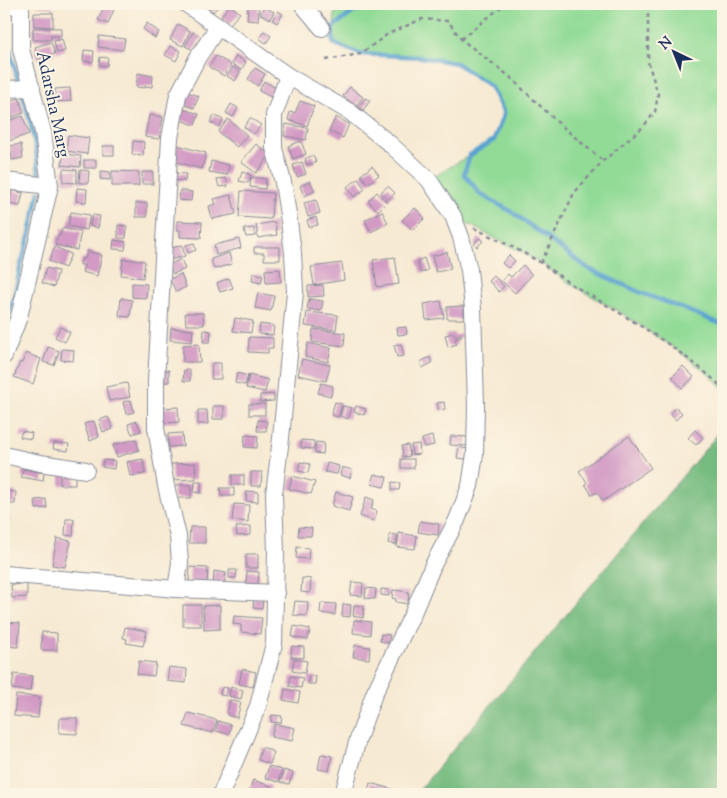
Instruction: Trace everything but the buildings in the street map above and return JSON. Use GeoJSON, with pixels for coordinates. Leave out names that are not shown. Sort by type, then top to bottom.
{"type":"FeatureCollection","features":[{"type":"Feature","properties":{"kind":"street"},"geometry":{"type":"LineString","coordinates":[[4,4],[20,6]]}},
{"type":"Feature","properties":{"kind":"street"},"geometry":{"type":"LineString","coordinates":[[186,4],[288,76],[350,112],[390,144],[429,180],[453,216],[461,237],[469,270],[474,309],[476,405],[475,454],[470,486],[457,520],[433,565],[413,613],[374,694],[358,739],[343,794]]}},
{"type":"Feature","properties":{"kind":"street"},"geometry":{"type":"LineString","coordinates":[[302,4],[322,28]]}},
{"type":"Feature","properties":{"kind":"street","name":"Adarsha Marg"},"geometry":{"type":"LineString","coordinates":[[4,356],[18,317],[50,186],[43,132],[21,49],[20,6]]}},
{"type":"Feature","properties":{"kind":"street"},"geometry":{"type":"LineString","coordinates":[[176,589],[180,563],[178,536],[166,486],[156,428],[156,381],[170,138],[178,95],[198,57],[218,27]]}},
{"type":"Feature","properties":{"kind":"street"},"geometry":{"type":"LineString","coordinates":[[221,794],[258,706],[274,644],[276,552],[274,494],[295,292],[289,221],[283,182],[274,148],[274,116],[288,76]]}},
{"type":"Feature","properties":{"kind":"street"},"geometry":{"type":"LineString","coordinates":[[4,89],[32,88]]}},
{"type":"Feature","properties":{"kind":"street"},"geometry":{"type":"LineString","coordinates":[[4,181],[50,186]]}},
{"type":"Feature","properties":{"kind":"street"},"geometry":{"type":"LineString","coordinates":[[4,455],[86,470]]}},
{"type":"Feature","properties":{"kind":"street"},"geometry":{"type":"LineString","coordinates":[[4,574],[176,589],[276,593]]}},
{"type":"Feature","properties":{"kind":"path"},"geometry":{"type":"LineString","coordinates":[[461,39],[505,4]]}},
{"type":"Feature","properties":{"kind":"path"},"geometry":{"type":"LineString","coordinates":[[541,263],[550,240],[574,193],[603,161],[643,127],[655,112],[658,94],[648,62],[648,4]]}},
{"type":"Feature","properties":{"kind":"path"},"geometry":{"type":"LineString","coordinates":[[326,60],[360,54],[388,34],[422,19],[448,21],[461,39],[510,77],[556,121],[603,161]]}},
{"type":"Feature","properties":{"kind":"path"},"geometry":{"type":"LineString","coordinates":[[453,216],[541,263],[567,282],[623,314],[677,350],[704,370],[723,388]]}},
{"type":"Feature","properties":{"kind":"green space"},"geometry":{"type":"Polygon","coordinates":[[[342,4],[723,4],[723,388],[704,370],[677,350],[623,314],[567,282],[541,263],[453,216],[429,180],[494,140],[504,113],[490,86],[456,63],[421,57],[360,54],[333,43],[335,10],[342,4]]]}},
{"type":"Feature","properties":{"kind":"green space"},"geometry":{"type":"Polygon","coordinates":[[[723,428],[723,794],[416,794],[723,428]]]}},
{"type":"Feature","properties":{"kind":"waterway"},"geometry":{"type":"LineString","coordinates":[[380,4],[355,11],[333,27],[333,43],[360,54],[421,57],[456,63],[490,86],[504,113],[494,140],[470,155],[464,174],[480,194],[512,212],[589,269],[639,292],[723,325]]}},
{"type":"Feature","properties":{"kind":"waterway"},"geometry":{"type":"LineString","coordinates":[[9,14],[8,39],[19,84]]}},
{"type":"Feature","properties":{"kind":"waterway"},"geometry":{"type":"LineString","coordinates":[[22,93],[34,136],[39,179]]}},
{"type":"Feature","properties":{"kind":"waterway"},"geometry":{"type":"LineString","coordinates":[[4,330],[30,234],[39,192]]}}]}
